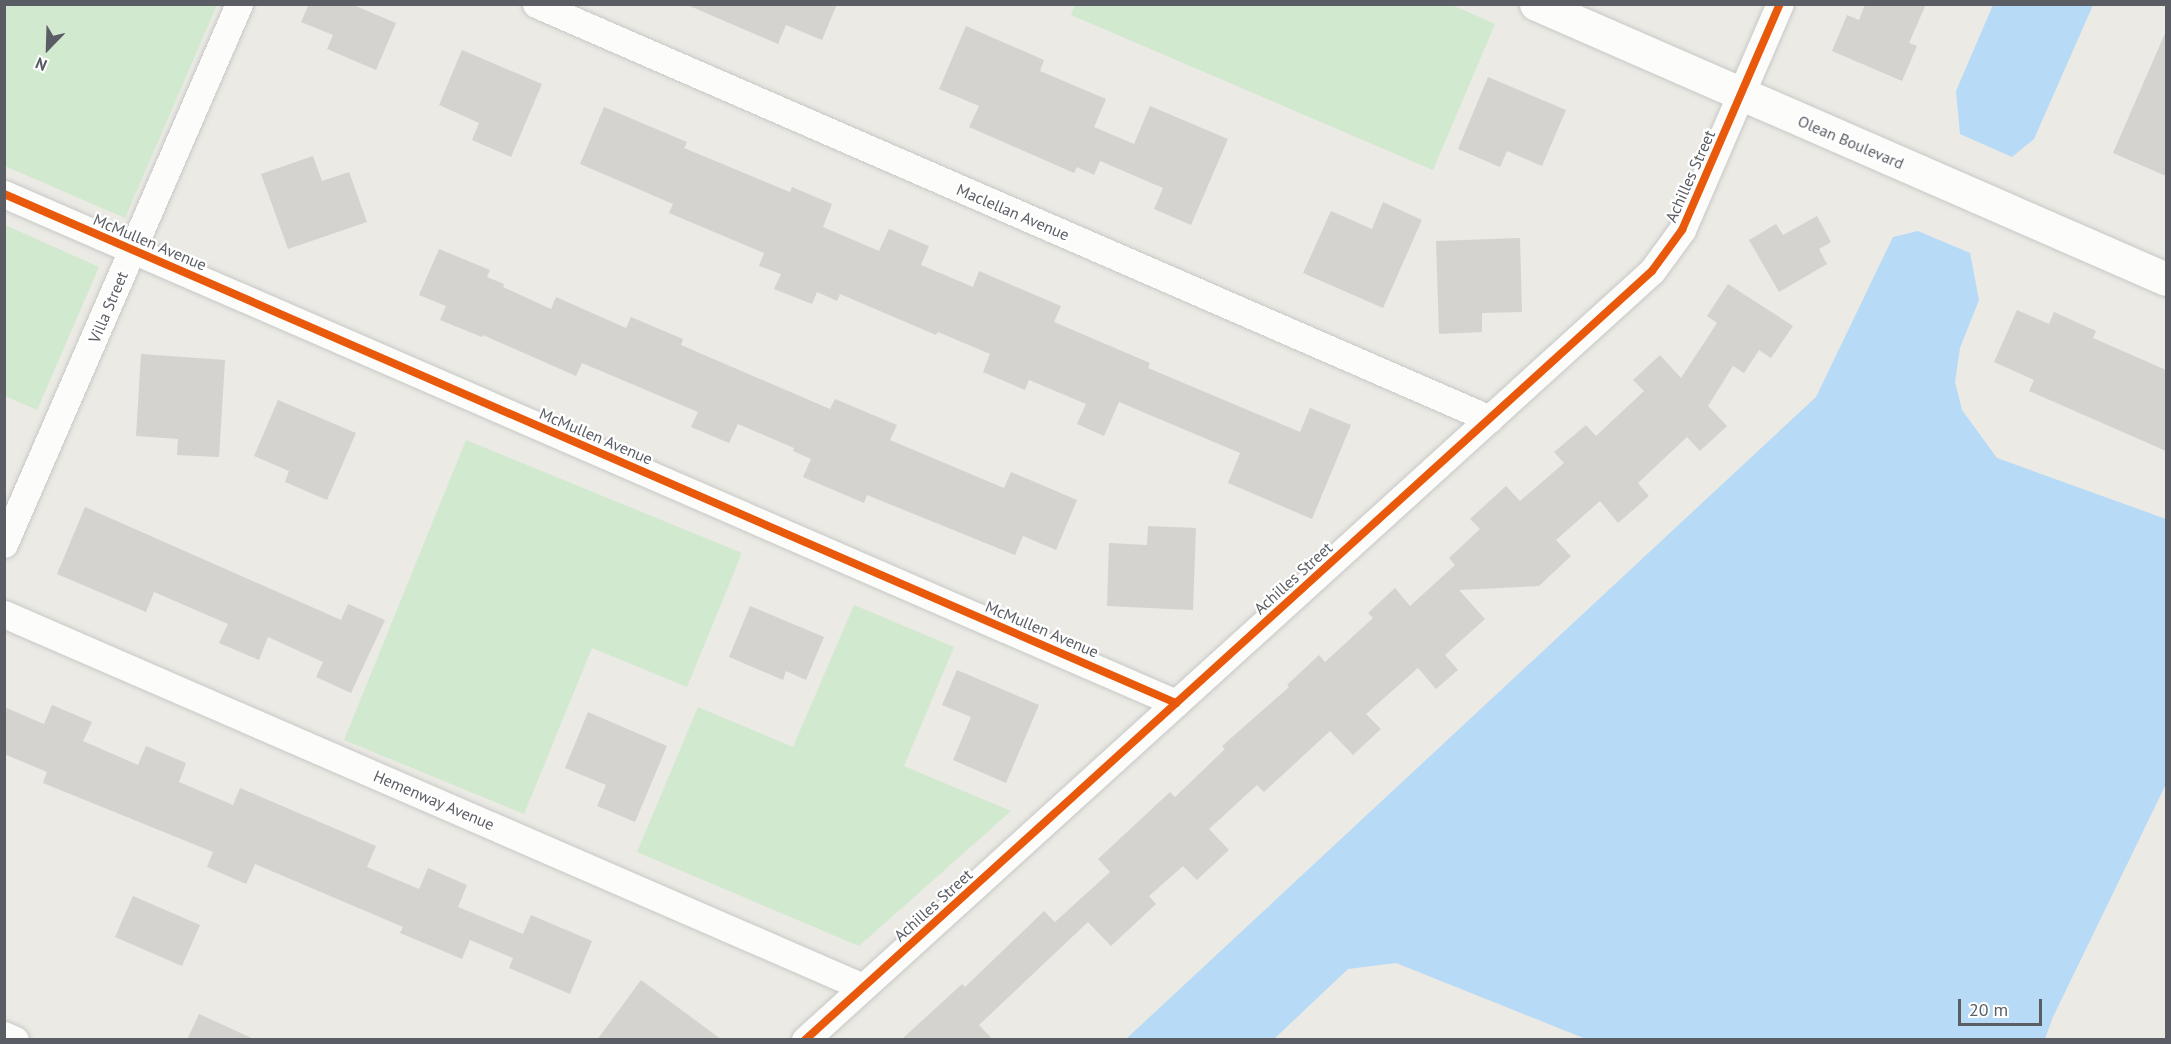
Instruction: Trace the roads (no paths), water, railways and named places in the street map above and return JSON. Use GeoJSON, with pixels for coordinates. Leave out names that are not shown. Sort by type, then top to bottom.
{"type":"FeatureCollection","features":[{"type":"Feature","properties":{"kind":"street","name":"Villa Street"},"geometry":{"type":"LineString","coordinates":[[4,544],[239,4]]}},
{"type":"Feature","properties":{"kind":"street","name":"Maclellan Avenue"},"geometry":{"type":"LineString","coordinates":[[536,4],[1490,419]]}},
{"type":"Feature","properties":{"kind":"street","name":"Olean Boulevard"},"geometry":{"type":"LineString","coordinates":[[1536,4],[2166,279]]}},
{"type":"Feature","properties":{"kind":"street","name":"Achilles Street"},"geometry":{"type":"LineString","coordinates":[[805,1040],[1652,271],[1682,230],[1780,4]]}},
{"type":"Feature","properties":{"kind":"street","name":"McMullen Avenue"},"geometry":{"type":"LineString","coordinates":[[4,194],[1176,703]]}},
{"type":"Feature","properties":{"kind":"street","name":"Hemenway Avenue"},"geometry":{"type":"LineString","coordinates":[[4,614],[863,987]]}},
{"type":"Feature","properties":{"kind":"street"},"geometry":{"type":"LineString","coordinates":[[4,1035],[15,1040]]}},
{"type":"Feature","properties":{"kind":"water"},"geometry":{"type":"Polygon","coordinates":[[[1993,5],[2093,5],[2034,139],[2012,157],[1960,134],[1956,91],[1993,5]]]}},
{"type":"Feature","properties":{"kind":"water"},"geometry":{"type":"Polygon","coordinates":[[[1918,231],[1970,253],[1979,300],[1960,348],[1955,382],[1962,410],[1997,458],[2166,519],[2166,784],[2052,1019],[2045,1039],[1586,1039],[1396,963],[1348,969],[1274,1039],[1126,1039],[1816,397],[1893,237],[1918,231]]]}}]}
